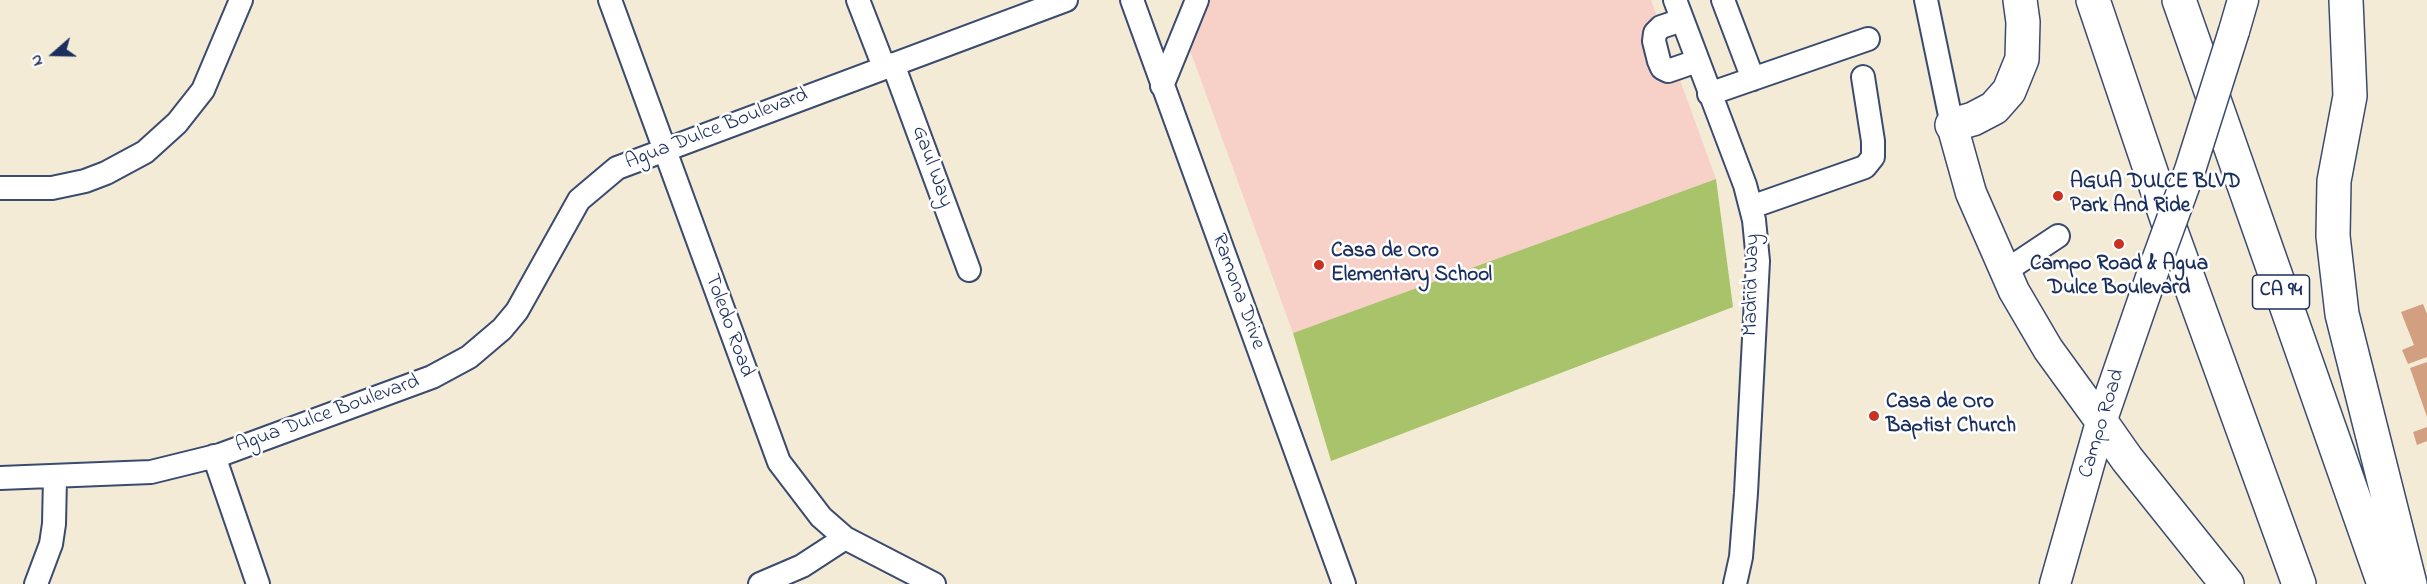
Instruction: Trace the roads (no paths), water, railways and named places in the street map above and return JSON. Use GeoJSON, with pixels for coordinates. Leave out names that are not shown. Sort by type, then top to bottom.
{"type":"FeatureCollection","features":[{"type":"Feature","properties":{"kind":"highway"},"geometry":{"type":"LineString","coordinates":[[1953,125],[1973,119],[1994,108],[2009,91],[2022,59],[2023,22],[2020,0]]}},
{"type":"Feature","properties":{"kind":"highway"},"geometry":{"type":"LineString","coordinates":[[2093,0],[2172,234],[2299,584]]}},
{"type":"Feature","properties":{"kind":"highway","name":"CA 94"},"geometry":{"type":"LineString","coordinates":[[2179,0],[2384,584]]}},
{"type":"Feature","properties":{"kind":"highway"},"geometry":{"type":"LineString","coordinates":[[2346,0],[2350,96],[2334,181],[2335,247],[2342,314],[2410,584]]}},
{"type":"Feature","properties":{"kind":"highway"},"geometry":{"type":"LineString","coordinates":[[2101,422],[2127,459],[2227,584]]}},
{"type":"Feature","properties":{"kind":"main road","name":"Campo Road"},"geometry":{"type":"LineString","coordinates":[[2055,584],[2101,422],[2190,170],[2243,0]]}},
{"type":"Feature","properties":{"kind":"main road"},"geometry":{"type":"LineString","coordinates":[[1953,125],[1971,193],[2004,272],[2048,349],[2101,422]]}},
{"type":"Feature","properties":{"kind":"street"},"geometry":{"type":"LineString","coordinates":[[0,188],[29,189],[77,183],[106,173],[144,152],[177,123],[203,90],[242,0]]}},
{"type":"Feature","properties":{"kind":"street","name":"Toledo Road"},"geometry":{"type":"LineString","coordinates":[[610,0],[778,462],[821,517],[845,538],[934,584]]}},
{"type":"Feature","properties":{"kind":"street","name":"Gaul Way"},"geometry":{"type":"LineString","coordinates":[[858,0],[888,66],[969,270]]}},
{"type":"Feature","properties":{"kind":"street","name":"Agua Dulce Boulevard"},"geometry":{"type":"LineString","coordinates":[[0,478],[55,478],[151,472],[214,456],[432,377],[469,357],[502,329],[517,311],[579,200],[616,168],[663,148],[1066,0]]}},
{"type":"Feature","properties":{"kind":"street","name":"Ramona Drive"},"geometry":{"type":"LineString","coordinates":[[1132,0],[1344,584]]}},
{"type":"Feature","properties":{"kind":"street"},"geometry":{"type":"LineString","coordinates":[[1162,86],[1197,0]]}},
{"type":"Feature","properties":{"kind":"street"},"geometry":{"type":"LineString","coordinates":[[1723,0],[1754,79]]}},
{"type":"Feature","properties":{"kind":"street"},"geometry":{"type":"LineString","coordinates":[[1926,0],[1953,125]]}},
{"type":"Feature","properties":{"kind":"street"},"geometry":{"type":"LineString","coordinates":[[1679,10],[1655,33],[1654,41],[1659,61],[1662,68],[1668,71],[1697,61]]}},
{"type":"Feature","properties":{"kind":"street","name":"Madrid Way"},"geometry":{"type":"LineString","coordinates":[[1679,10],[1745,184],[1754,220],[1758,261],[1742,557],[1735,584]]}},
{"type":"Feature","properties":{"kind":"street"},"geometry":{"type":"LineString","coordinates":[[1709,94],[1868,39]]}},
{"type":"Feature","properties":{"kind":"street"},"geometry":{"type":"LineString","coordinates":[[1751,207],[1865,167],[1873,157],[1873,141],[1863,76]]}},
{"type":"Feature","properties":{"kind":"street"},"geometry":{"type":"LineString","coordinates":[[2004,272],[2058,237]]}},
{"type":"Feature","properties":{"kind":"street"},"geometry":{"type":"LineString","coordinates":[[214,456],[258,584]]}},
{"type":"Feature","properties":{"kind":"street"},"geometry":{"type":"LineString","coordinates":[[36,584],[51,544],[55,478]]}},
{"type":"Feature","properties":{"kind":"street"},"geometry":{"type":"LineString","coordinates":[[760,584],[801,566],[845,538]]}},
{"type":"Feature","properties":{"kind":"place","name":"AGUA DULCE BLVD Park And Ride"},"geometry":{"type":"Point","coordinates":[2058,196]}},
{"type":"Feature","properties":{"kind":"place","name":"Campo Road & Agua Dulce Boulevard"},"geometry":{"type":"Point","coordinates":[2119,244]}},
{"type":"Feature","properties":{"kind":"place","name":"Casa de Oro Elementary School"},"geometry":{"type":"Point","coordinates":[1319,265]}},
{"type":"Feature","properties":{"kind":"place","name":"Casa de Oro Baptist Church"},"geometry":{"type":"Point","coordinates":[1874,416]}}]}
